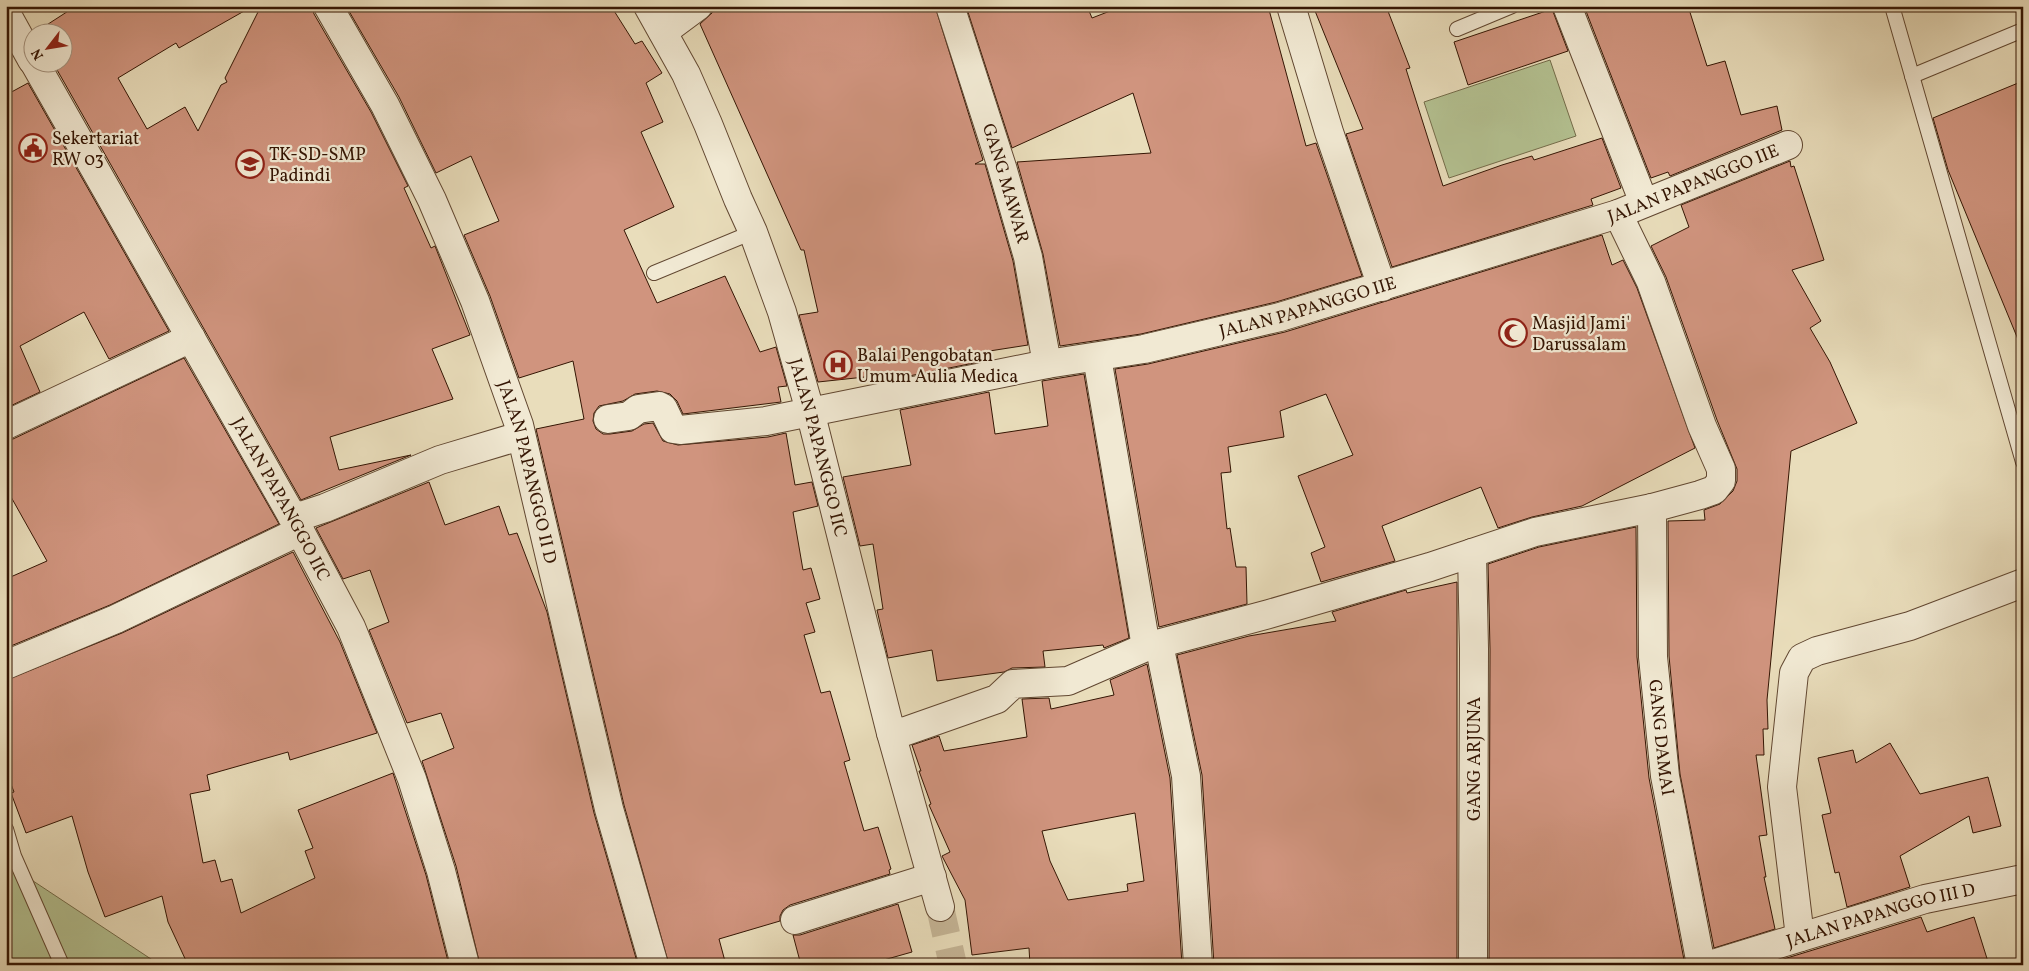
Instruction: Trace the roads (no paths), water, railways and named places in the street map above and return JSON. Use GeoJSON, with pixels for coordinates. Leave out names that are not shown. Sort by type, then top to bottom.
{"type":"FeatureCollection","features":[{"type":"Feature","properties":{"kind":"street","name":"JALAN PAPANGGO II D"},"geometry":{"type":"LineString","coordinates":[[328,6],[384,105],[432,200],[475,302],[519,425],[520,436],[609,810],[654,965]]}},
{"type":"Feature","properties":{"kind":"street","name":"JALAN PAPANGGO IIC"},"geometry":{"type":"LineString","coordinates":[[648,6],[686,74],[752,232],[782,312],[810,410],[891,734],[940,907]]}},
{"type":"Feature","properties":{"kind":"street"},"geometry":{"type":"LineString","coordinates":[[663,32],[698,6]]}},
{"type":"Feature","properties":{"kind":"street","name":"GANG MAWAR"},"geometry":{"type":"LineString","coordinates":[[950,6],[1002,167],[1028,257],[1046,364]]}},
{"type":"Feature","properties":{"kind":"street"},"geometry":{"type":"LineString","coordinates":[[1291,6],[1329,132],[1382,287]]}},
{"type":"Feature","properties":{"kind":"street"},"geometry":{"type":"LineString","coordinates":[[1567,6],[1644,203]]}},
{"type":"Feature","properties":{"kind":"street","name":"JALAN PAPANGGO IIC"},"geometry":{"type":"LineString","coordinates":[[6,13],[22,41]]}},
{"type":"Feature","properties":{"kind":"street","name":"JALAN PAPANGGO IIC"},"geometry":{"type":"LineString","coordinates":[[39,72],[296,524],[351,627],[412,779],[441,871],[465,965]]}},
{"type":"Feature","properties":{"kind":"street","name":"JALAN PAPANGGO IIE"},"geometry":{"type":"LineString","coordinates":[[608,419],[629,416],[638,409],[659,406],[663,408],[673,428],[680,430],[766,421],[810,410],[1046,364],[1144,349],[1280,317],[1618,214],[1788,145]]}},
{"type":"Feature","properties":{"kind":"street"},"geometry":{"type":"LineString","coordinates":[[891,734],[906,731],[997,699],[1013,684],[1068,681],[1153,645],[1270,614],[1535,532],[1652,508],[1714,490],[1721,481],[1721,469],[1702,426],[1651,282],[1618,214]]}},
{"type":"Feature","properties":{"kind":"street"},"geometry":{"type":"LineString","coordinates":[[6,425],[191,338]]}},
{"type":"Feature","properties":{"kind":"street"},"geometry":{"type":"LineString","coordinates":[[1097,357],[1153,645],[1186,776],[1198,965]]}},
{"type":"Feature","properties":{"kind":"street"},"geometry":{"type":"LineString","coordinates":[[6,665],[116,620],[296,524],[304,515],[440,460],[520,436]]}},
{"type":"Feature","properties":{"kind":"street","name":"GANG DAMAI"},"geometry":{"type":"LineString","coordinates":[[1652,508],[1653,657],[1665,776],[1702,965]]}},
{"type":"Feature","properties":{"kind":"street","name":"GANG ARJUNA"},"geometry":{"type":"LineString","coordinates":[[1472,553],[1474,699],[1473,965]]}},
{"type":"Feature","properties":{"kind":"street"},"geometry":{"type":"LineString","coordinates":[[1800,937],[1782,787],[1794,673],[1802,658],[1817,651],[1910,626],[2023,583]]}},
{"type":"Feature","properties":{"kind":"street"},"geometry":{"type":"LineString","coordinates":[[794,920],[932,877]]}},
{"type":"Feature","properties":{"kind":"street","name":"JALAN PAPANGGO III D"},"geometry":{"type":"LineString","coordinates":[[1710,965],[1925,899],[2023,879]]}},
{"type":"Feature","properties":{"kind":"lane"},"geometry":{"type":"LineString","coordinates":[[1457,29],[1512,6]]}},
{"type":"Feature","properties":{"kind":"lane"},"geometry":{"type":"LineString","coordinates":[[1892,6],[2023,462]]}},
{"type":"Feature","properties":{"kind":"lane"},"geometry":{"type":"LineString","coordinates":[[1912,76],[2023,30]]}},
{"type":"Feature","properties":{"kind":"lane"},"geometry":{"type":"LineString","coordinates":[[654,273],[752,232]]}},
{"type":"Feature","properties":{"kind":"lane"},"geometry":{"type":"LineString","coordinates":[[6,829],[14,856],[62,965]]}},
{"type":"Feature","properties":{"kind":"tunnel"},"geometry":{"type":"LineString","coordinates":[[940,907],[953,965]]}},
{"type":"Feature","properties":{"kind":"place","name":"Sekertariat RW 03"},"geometry":{"type":"Point","coordinates":[33,148]}},
{"type":"Feature","properties":{"kind":"place","name":"TK-SD-SMP Padindi"},"geometry":{"type":"Point","coordinates":[250,164]}},
{"type":"Feature","properties":{"kind":"place","name":"Masjid Jami' Darussalam"},"geometry":{"type":"Point","coordinates":[1513,333]}},
{"type":"Feature","properties":{"kind":"place","name":"Balai Pengobatan Umum Aulia Medica"},"geometry":{"type":"Point","coordinates":[838,365]}}]}
